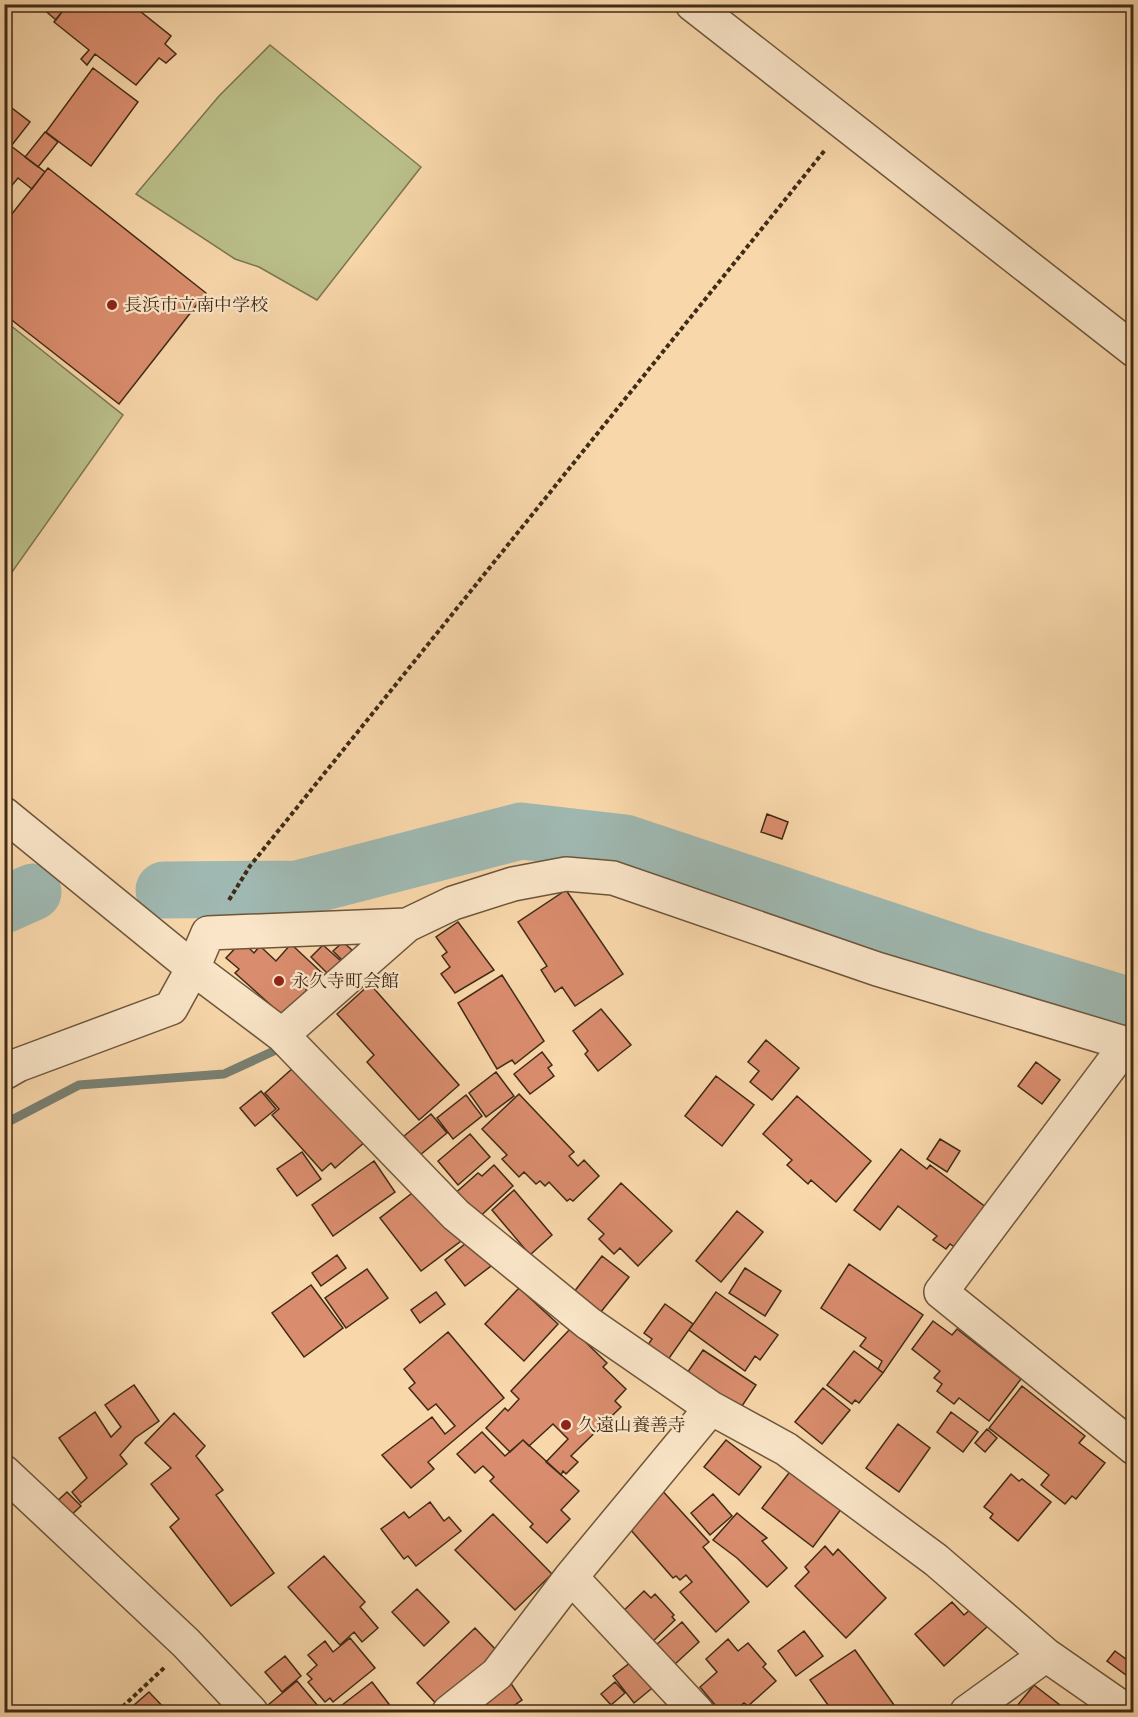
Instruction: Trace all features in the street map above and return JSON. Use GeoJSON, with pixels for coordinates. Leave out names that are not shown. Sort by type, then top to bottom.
{"type":"FeatureCollection","features":[{"type":"Feature","properties":{"kind":"street"},"geometry":{"type":"LineString","coordinates":[[693,4],[844,126],[1134,350]]}},
{"type":"Feature","properties":{"kind":"street"},"geometry":{"type":"LineString","coordinates":[[4,814],[193,968],[282,1035],[456,1215],[588,1323],[711,1408],[786,1449],[936,1560],[1046,1655],[1128,1712],[1134,1705]]}},
{"type":"Feature","properties":{"kind":"street"},"geometry":{"type":"LineString","coordinates":[[282,1035],[406,925],[453,903],[513,884],[566,874],[613,878],[877,969],[1130,1045],[941,1292],[1134,1448]]}},
{"type":"Feature","properties":{"kind":"street"},"geometry":{"type":"LineString","coordinates":[[4,1074],[18,1065],[171,1008],[193,968],[208,933],[406,925]]}},
{"type":"Feature","properties":{"kind":"street"},"geometry":{"type":"LineString","coordinates":[[448,1713],[497,1674],[571,1577],[711,1408]]}},
{"type":"Feature","properties":{"kind":"street"},"geometry":{"type":"LineString","coordinates":[[4,1472],[189,1646],[251,1713]]}},
{"type":"Feature","properties":{"kind":"street"},"geometry":{"type":"LineString","coordinates":[[571,1577],[697,1713]]}},
{"type":"Feature","properties":{"kind":"street"},"geometry":{"type":"LineString","coordinates":[[967,1713],[1046,1655]]}},
{"type":"Feature","properties":{"kind":"path"},"geometry":{"type":"LineString","coordinates":[[250,866],[844,126]]}},
{"type":"Feature","properties":{"kind":"path"},"geometry":{"type":"LineString","coordinates":[[117,1713],[189,1646]]}},
{"type":"Feature","properties":{"kind":"green space"},"geometry":{"type":"Polygon","coordinates":[[[270,45],[421,167],[317,300],[259,267],[235,259],[136,194],[219,96],[270,45]]]}},
{"type":"Feature","properties":{"kind":"green space"},"geometry":{"type":"Polygon","coordinates":[[[5,321],[123,415],[5,582],[5,321]]]}},
{"type":"Feature","properties":{"kind":"building"},"geometry":{"type":"Polygon","coordinates":[[[43,4],[62,4],[65,8],[56,20],[41,7],[43,4]]]}},
{"type":"Feature","properties":{"kind":"building"},"geometry":{"type":"Polygon","coordinates":[[[68,4],[131,4],[171,36],[165,44],[176,54],[166,63],[159,58],[136,85],[95,54],[87,65],[81,59],[89,50],[54,22],[68,4]]]}},
{"type":"Feature","properties":{"kind":"building"},"geometry":{"type":"Polygon","coordinates":[[[93,68],[138,102],[91,166],[46,132],[93,68]]]}},
{"type":"Feature","properties":{"kind":"building"},"geometry":{"type":"Polygon","coordinates":[[[4,102],[30,122],[4,155],[4,102]]]}},
{"type":"Feature","properties":{"kind":"building"},"geometry":{"type":"Polygon","coordinates":[[[45,132],[58,142],[38,167],[25,157],[45,132]]]}},
{"type":"Feature","properties":{"kind":"building"},"geometry":{"type":"Polygon","coordinates":[[[11,146],[45,172],[32,189],[18,178],[4,195],[4,155],[11,146]]]}},
{"type":"Feature","properties":{"kind":"building"},"geometry":{"type":"Polygon","coordinates":[[[48,168],[206,293],[119,404],[4,314],[4,224],[48,168]]]}},
{"type":"Feature","properties":{"kind":"building"},"geometry":{"type":"Polygon","coordinates":[[[767,814],[788,822],[782,839],[761,832],[767,814]]]}},
{"type":"Feature","properties":{"kind":"building"},"geometry":{"type":"Polygon","coordinates":[[[566,890],[623,974],[575,1006],[562,987],[555,992],[541,970],[547,966],[518,922],[566,890]]]}},
{"type":"Feature","properties":{"kind":"building"},"geometry":{"type":"Polygon","coordinates":[[[458,922],[494,970],[455,993],[441,974],[450,967],[442,956],[447,952],[436,937],[458,922]]]}},
{"type":"Feature","properties":{"kind":"building","name":"永久寺町会館"},"geometry":{"type":"Polygon","coordinates":[[[242,941],[254,953],[260,946],[276,961],[291,944],[322,973],[306,990],[312,995],[283,1016],[235,973],[239,969],[226,958],[242,941]]]}},
{"type":"Feature","properties":{"kind":"building"},"geometry":{"type":"Polygon","coordinates":[[[343,942],[352,950],[343,961],[333,951],[343,942]]]}},
{"type":"Feature","properties":{"kind":"building"},"geometry":{"type":"Polygon","coordinates":[[[323,945],[342,962],[329,975],[311,957],[323,945]]]}},
{"type":"Feature","properties":{"kind":"building"},"geometry":{"type":"Polygon","coordinates":[[[502,975],[544,1041],[515,1064],[512,1060],[497,1069],[458,1003],[502,975]]]}},
{"type":"Feature","properties":{"kind":"building"},"geometry":{"type":"Polygon","coordinates":[[[370,984],[459,1085],[419,1120],[367,1062],[374,1055],[337,1014],[370,984]]]}},
{"type":"Feature","properties":{"kind":"building"},"geometry":{"type":"Polygon","coordinates":[[[601,1009],[631,1045],[598,1071],[585,1054],[588,1051],[573,1031],[601,1009]]]}},
{"type":"Feature","properties":{"kind":"building"},"geometry":{"type":"Polygon","coordinates":[[[766,1040],[799,1068],[772,1100],[750,1082],[759,1071],[748,1062],[766,1040]]]}},
{"type":"Feature","properties":{"kind":"building"},"geometry":{"type":"Polygon","coordinates":[[[542,1052],[552,1065],[548,1068],[554,1076],[530,1094],[514,1074],[542,1052]]]}},
{"type":"Feature","properties":{"kind":"building"},"geometry":{"type":"Polygon","coordinates":[[[1036,1062],[1060,1080],[1042,1104],[1018,1086],[1036,1062]]]}},
{"type":"Feature","properties":{"kind":"building"},"geometry":{"type":"Polygon","coordinates":[[[293,1068],[366,1141],[335,1168],[331,1163],[322,1171],[272,1115],[279,1109],[265,1093],[293,1068]]]}},
{"type":"Feature","properties":{"kind":"building"},"geometry":{"type":"Polygon","coordinates":[[[496,1072],[514,1096],[486,1117],[469,1093],[496,1072]]]}},
{"type":"Feature","properties":{"kind":"building"},"geometry":{"type":"Polygon","coordinates":[[[716,1076],[754,1105],[722,1146],[685,1116],[716,1076]]]}},
{"type":"Feature","properties":{"kind":"building"},"geometry":{"type":"Polygon","coordinates":[[[261,1091],[276,1109],[255,1126],[240,1108],[261,1091]]]}},
{"type":"Feature","properties":{"kind":"building"},"geometry":{"type":"Polygon","coordinates":[[[519,1094],[574,1152],[569,1156],[578,1166],[584,1160],[599,1176],[573,1201],[570,1199],[567,1201],[549,1182],[545,1186],[540,1181],[536,1184],[524,1172],[519,1177],[502,1159],[507,1155],[482,1129],[519,1094]]]}},
{"type":"Feature","properties":{"kind":"building"},"geometry":{"type":"Polygon","coordinates":[[[466,1095],[482,1116],[453,1139],[437,1118],[466,1095]]]}},
{"type":"Feature","properties":{"kind":"building"},"geometry":{"type":"Polygon","coordinates":[[[797,1096],[871,1161],[836,1202],[811,1180],[808,1184],[787,1165],[792,1160],[763,1134],[797,1096]]]}},
{"type":"Feature","properties":{"kind":"building"},"geometry":{"type":"Polygon","coordinates":[[[431,1114],[447,1133],[420,1155],[404,1136],[431,1114]]]}},
{"type":"Feature","properties":{"kind":"building"},"geometry":{"type":"Polygon","coordinates":[[[470,1134],[490,1157],[458,1185],[438,1161],[470,1134]]]}},
{"type":"Feature","properties":{"kind":"building"},"geometry":{"type":"Polygon","coordinates":[[[940,1139],[960,1151],[947,1172],[927,1159],[940,1139]]]}},
{"type":"Feature","properties":{"kind":"building"},"geometry":{"type":"Polygon","coordinates":[[[901,1149],[927,1169],[930,1165],[987,1208],[956,1248],[950,1244],[946,1249],[933,1240],[937,1236],[898,1206],[880,1230],[854,1210],[901,1149]]]}},
{"type":"Feature","properties":{"kind":"building"},"geometry":{"type":"Polygon","coordinates":[[[302,1152],[321,1179],[297,1196],[277,1169],[302,1152]]]}},
{"type":"Feature","properties":{"kind":"building"},"geometry":{"type":"Polygon","coordinates":[[[374,1161],[395,1192],[333,1236],[312,1205],[374,1161]]]}},
{"type":"Feature","properties":{"kind":"building"},"geometry":{"type":"Polygon","coordinates":[[[494,1165],[513,1186],[475,1221],[452,1196],[478,1173],[482,1176],[494,1165]]]}},
{"type":"Feature","properties":{"kind":"building"},"geometry":{"type":"Polygon","coordinates":[[[621,1183],[672,1231],[638,1266],[620,1248],[614,1254],[599,1239],[604,1234],[588,1219],[621,1183]]]}},
{"type":"Feature","properties":{"kind":"building"},"geometry":{"type":"Polygon","coordinates":[[[420,1187],[461,1241],[421,1271],[380,1218],[420,1187]]]}},
{"type":"Feature","properties":{"kind":"building"},"geometry":{"type":"Polygon","coordinates":[[[514,1190],[552,1235],[530,1255],[492,1210],[514,1190]]]}},
{"type":"Feature","properties":{"kind":"building"},"geometry":{"type":"Polygon","coordinates":[[[737,1211],[763,1232],[721,1282],[696,1261],[737,1211]]]}},
{"type":"Feature","properties":{"kind":"building"},"geometry":{"type":"Polygon","coordinates":[[[470,1240],[491,1266],[465,1286],[445,1260],[470,1240]]]}},
{"type":"Feature","properties":{"kind":"building"},"geometry":{"type":"Polygon","coordinates":[[[337,1255],[346,1268],[321,1286],[312,1273],[337,1255]]]}},
{"type":"Feature","properties":{"kind":"building"},"geometry":{"type":"Polygon","coordinates":[[[602,1256],[629,1277],[596,1318],[570,1297],[602,1256]]]}},
{"type":"Feature","properties":{"kind":"building"},"geometry":{"type":"Polygon","coordinates":[[[849,1264],[923,1315],[883,1373],[878,1369],[882,1361],[860,1346],[866,1338],[821,1308],[849,1264]]]}},
{"type":"Feature","properties":{"kind":"building"},"geometry":{"type":"Polygon","coordinates":[[[745,1268],[781,1291],[765,1316],[729,1293],[745,1268]]]}},
{"type":"Feature","properties":{"kind":"building"},"geometry":{"type":"Polygon","coordinates":[[[367,1269],[388,1298],[346,1328],[325,1298],[367,1269]]]}},
{"type":"Feature","properties":{"kind":"building"},"geometry":{"type":"Polygon","coordinates":[[[311,1285],[343,1328],[304,1357],[272,1313],[311,1285]]]}},
{"type":"Feature","properties":{"kind":"building"},"geometry":{"type":"Polygon","coordinates":[[[519,1288],[558,1324],[524,1361],[485,1324],[519,1288]]]}},
{"type":"Feature","properties":{"kind":"building"},"geometry":{"type":"Polygon","coordinates":[[[436,1292],[445,1304],[420,1323],[411,1310],[436,1292]]]}},
{"type":"Feature","properties":{"kind":"building"},"geometry":{"type":"Polygon","coordinates":[[[716,1292],[778,1335],[760,1360],[755,1356],[745,1371],[689,1330],[716,1292]]]}},
{"type":"Feature","properties":{"kind":"building"},"geometry":{"type":"Polygon","coordinates":[[[665,1304],[693,1324],[665,1364],[645,1349],[652,1339],[644,1333],[665,1304]]]}},
{"type":"Feature","properties":{"kind":"building"},"geometry":{"type":"Polygon","coordinates":[[[933,1321],[952,1335],[957,1329],[1021,1379],[989,1421],[959,1398],[954,1404],[937,1391],[942,1384],[934,1378],[940,1371],[912,1349],[933,1321]]]}},
{"type":"Feature","properties":{"kind":"building"},"geometry":{"type":"Polygon","coordinates":[[[571,1328],[607,1363],[603,1367],[626,1389],[615,1401],[621,1407],[571,1456],[578,1462],[566,1474],[563,1471],[561,1475],[546,1462],[568,1439],[553,1424],[529,1446],[523,1440],[510,1452],[486,1428],[505,1408],[508,1411],[519,1399],[511,1391],[571,1328]]]}},
{"type":"Feature","properties":{"kind":"building"},"geometry":{"type":"Polygon","coordinates":[[[448,1332],[504,1398],[428,1462],[434,1469],[411,1488],[382,1455],[432,1417],[445,1434],[455,1426],[436,1404],[428,1410],[409,1388],[415,1383],[404,1369],[448,1332]]]}},
{"type":"Feature","properties":{"kind":"building"},"geometry":{"type":"Polygon","coordinates":[[[703,1350],[756,1385],[738,1412],[687,1373],[703,1350]]]}},
{"type":"Feature","properties":{"kind":"building"},"geometry":{"type":"Polygon","coordinates":[[[854,1351],[883,1373],[859,1403],[855,1400],[852,1404],[827,1385],[854,1351]]]}},
{"type":"Feature","properties":{"kind":"building"},"geometry":{"type":"Polygon","coordinates":[[[134,1385],[159,1421],[135,1438],[120,1455],[127,1464],[81,1503],[72,1492],[87,1478],[59,1438],[95,1412],[111,1437],[121,1427],[105,1405],[134,1385]]]}},
{"type":"Feature","properties":{"kind":"building"},"geometry":{"type":"Polygon","coordinates":[[[1022,1386],[1085,1436],[1079,1443],[1105,1463],[1076,1499],[1072,1496],[1065,1504],[1041,1485],[1049,1475],[989,1428],[1022,1386]]]}},
{"type":"Feature","properties":{"kind":"building"},"geometry":{"type":"Polygon","coordinates":[[[823,1388],[850,1410],[822,1444],[795,1422],[823,1388]]]}},
{"type":"Feature","properties":{"kind":"building"},"geometry":{"type":"Polygon","coordinates":[[[951,1412],[978,1432],[963,1452],[937,1432],[951,1412]]]}},
{"type":"Feature","properties":{"kind":"building"},"geometry":{"type":"Polygon","coordinates":[[[174,1413],[205,1446],[196,1456],[223,1490],[216,1495],[274,1573],[231,1606],[170,1527],[179,1519],[151,1484],[171,1468],[145,1443],[174,1413]]]}},
{"type":"Feature","properties":{"kind":"building"},"geometry":{"type":"Polygon","coordinates":[[[898,1424],[930,1448],[899,1492],[866,1468],[898,1424]]]}},
{"type":"Feature","properties":{"kind":"building"},"geometry":{"type":"Polygon","coordinates":[[[987,1429],[997,1438],[985,1452],[975,1443],[987,1429]]]}},
{"type":"Feature","properties":{"kind":"building"},"geometry":{"type":"Polygon","coordinates":[[[482,1432],[505,1456],[523,1440],[579,1491],[561,1510],[570,1519],[547,1543],[530,1527],[533,1524],[490,1481],[494,1477],[483,1466],[475,1473],[457,1454],[482,1432]]]}},
{"type":"Feature","properties":{"kind":"building"},"geometry":{"type":"Polygon","coordinates":[[[726,1440],[761,1467],[739,1495],[704,1467],[726,1440]]]}},
{"type":"Feature","properties":{"kind":"building"},"geometry":{"type":"Polygon","coordinates":[[[792,1469],[842,1508],[813,1547],[762,1508],[792,1469]]]}},
{"type":"Feature","properties":{"kind":"building"},"geometry":{"type":"Polygon","coordinates":[[[1011,1474],[1019,1481],[1022,1479],[1051,1502],[1018,1541],[990,1518],[993,1514],[984,1507],[1011,1474]]]}},
{"type":"Feature","properties":{"kind":"building"},"geometry":{"type":"Polygon","coordinates":[[[659,1487],[709,1542],[703,1547],[749,1602],[716,1632],[680,1592],[692,1582],[686,1575],[680,1580],[676,1576],[673,1578],[622,1520],[659,1487]]]}},
{"type":"Feature","properties":{"kind":"building"},"geometry":{"type":"Polygon","coordinates":[[[67,1492],[81,1506],[68,1518],[54,1504],[67,1492]]]}},
{"type":"Feature","properties":{"kind":"building"},"geometry":{"type":"Polygon","coordinates":[[[713,1494],[732,1516],[710,1535],[691,1513],[713,1494]]]}},
{"type":"Feature","properties":{"kind":"building"},"geometry":{"type":"Polygon","coordinates":[[[430,1502],[444,1521],[449,1517],[461,1531],[416,1566],[408,1556],[404,1559],[381,1529],[404,1512],[409,1518],[430,1502]]]}},
{"type":"Feature","properties":{"kind":"building"},"geometry":{"type":"Polygon","coordinates":[[[737,1513],[767,1538],[762,1541],[787,1568],[767,1587],[737,1558],[713,1540],[737,1513]]]}},
{"type":"Feature","properties":{"kind":"building"},"geometry":{"type":"Polygon","coordinates":[[[493,1514],[552,1574],[515,1610],[455,1550],[493,1514]]]}},
{"type":"Feature","properties":{"kind":"building"},"geometry":{"type":"Polygon","coordinates":[[[825,1546],[833,1555],[838,1549],[886,1598],[846,1638],[795,1586],[809,1572],[805,1567],[825,1546]]]}},
{"type":"Feature","properties":{"kind":"building"},"geometry":{"type":"Polygon","coordinates":[[[324,1556],[365,1602],[360,1607],[378,1628],[362,1642],[354,1632],[340,1645],[288,1587],[324,1556]]]}},
{"type":"Feature","properties":{"kind":"building"},"geometry":{"type":"Polygon","coordinates":[[[417,1589],[449,1622],[424,1646],[392,1612],[417,1589]]]}},
{"type":"Feature","properties":{"kind":"building"},"geometry":{"type":"Polygon","coordinates":[[[644,1591],[651,1598],[655,1594],[674,1615],[672,1617],[675,1620],[647,1647],[618,1616],[644,1591]]]}},
{"type":"Feature","properties":{"kind":"building"},"geometry":{"type":"Polygon","coordinates":[[[952,1602],[964,1615],[972,1608],[988,1626],[944,1666],[915,1634],[952,1602]]]}},
{"type":"Feature","properties":{"kind":"building"},"geometry":{"type":"Polygon","coordinates":[[[682,1622],[699,1642],[674,1665],[656,1645],[682,1622]]]}},
{"type":"Feature","properties":{"kind":"building"},"geometry":{"type":"Polygon","coordinates":[[[475,1628],[499,1653],[440,1708],[417,1683],[475,1628]]]}},
{"type":"Feature","properties":{"kind":"building"},"geometry":{"type":"Polygon","coordinates":[[[804,1631],[823,1656],[796,1676],[778,1651],[804,1631]]]}},
{"type":"Feature","properties":{"kind":"building"},"geometry":{"type":"Polygon","coordinates":[[[350,1638],[375,1668],[333,1702],[330,1698],[325,1702],[308,1682],[312,1679],[307,1674],[317,1665],[308,1655],[325,1641],[333,1652],[350,1638]]]}},
{"type":"Feature","properties":{"kind":"building"},"geometry":{"type":"Polygon","coordinates":[[[728,1639],[738,1651],[748,1643],[766,1664],[763,1667],[776,1681],[748,1706],[744,1703],[733,1712],[721,1712],[700,1687],[717,1672],[706,1659],[728,1639]]]}},
{"type":"Feature","properties":{"kind":"building"},"geometry":{"type":"Polygon","coordinates":[[[855,1650],[899,1712],[833,1712],[810,1680],[855,1650]]]}},
{"type":"Feature","properties":{"kind":"building"},"geometry":{"type":"Polygon","coordinates":[[[1115,1651],[1134,1665],[1126,1675],[1107,1661],[1115,1651]]]}},
{"type":"Feature","properties":{"kind":"building"},"geometry":{"type":"Polygon","coordinates":[[[285,1656],[301,1676],[282,1692],[265,1672],[285,1656]]]}},
{"type":"Feature","properties":{"kind":"building"},"geometry":{"type":"Polygon","coordinates":[[[635,1659],[656,1685],[634,1703],[613,1676],[635,1659]]]}},
{"type":"Feature","properties":{"kind":"building"},"geometry":{"type":"Polygon","coordinates":[[[508,1679],[522,1700],[509,1709],[512,1712],[458,1712],[508,1679]]]}},
{"type":"Feature","properties":{"kind":"building"},"geometry":{"type":"Polygon","coordinates":[[[297,1681],[323,1712],[274,1712],[268,1705],[297,1681]]]}},
{"type":"Feature","properties":{"kind":"building"},"geometry":{"type":"Polygon","coordinates":[[[372,1682],[395,1712],[340,1712],[337,1709],[372,1682]]]}},
{"type":"Feature","properties":{"kind":"building"},"geometry":{"type":"Polygon","coordinates":[[[615,1682],[625,1693],[611,1705],[601,1694],[615,1682]]]}},
{"type":"Feature","properties":{"kind":"building"},"geometry":{"type":"Polygon","coordinates":[[[1034,1685],[1069,1712],[1012,1712],[1034,1685]]]}},
{"type":"Feature","properties":{"kind":"building"},"geometry":{"type":"Polygon","coordinates":[[[149,1692],[168,1712],[126,1712],[149,1692]]]}},
{"type":"Feature","properties":{"kind":"waterway"},"geometry":{"type":"LineString","coordinates":[[164,890],[297,889],[521,831],[625,843],[971,958],[1134,1007]]}},
{"type":"Feature","properties":{"kind":"waterway"},"geometry":{"type":"LineString","coordinates":[[4,905],[33,892]]}},
{"type":"Feature","properties":{"kind":"waterway"},"geometry":{"type":"LineString","coordinates":[[820,935],[832,912]]}},
{"type":"Feature","properties":{"kind":"waterway"},"geometry":{"type":"LineString","coordinates":[[4,1124],[79,1085],[224,1074],[276,1050]]}},
{"type":"Feature","properties":{"kind":"place","name":"長浜市立南中学校"},"geometry":{"type":"Point","coordinates":[112,305]}},
{"type":"Feature","properties":{"kind":"place","name":"永久寺町会館"},"geometry":{"type":"Point","coordinates":[279,981]}},
{"type":"Feature","properties":{"kind":"place","name":"久遠山養善寺"},"geometry":{"type":"Point","coordinates":[566,1425]}}]}
